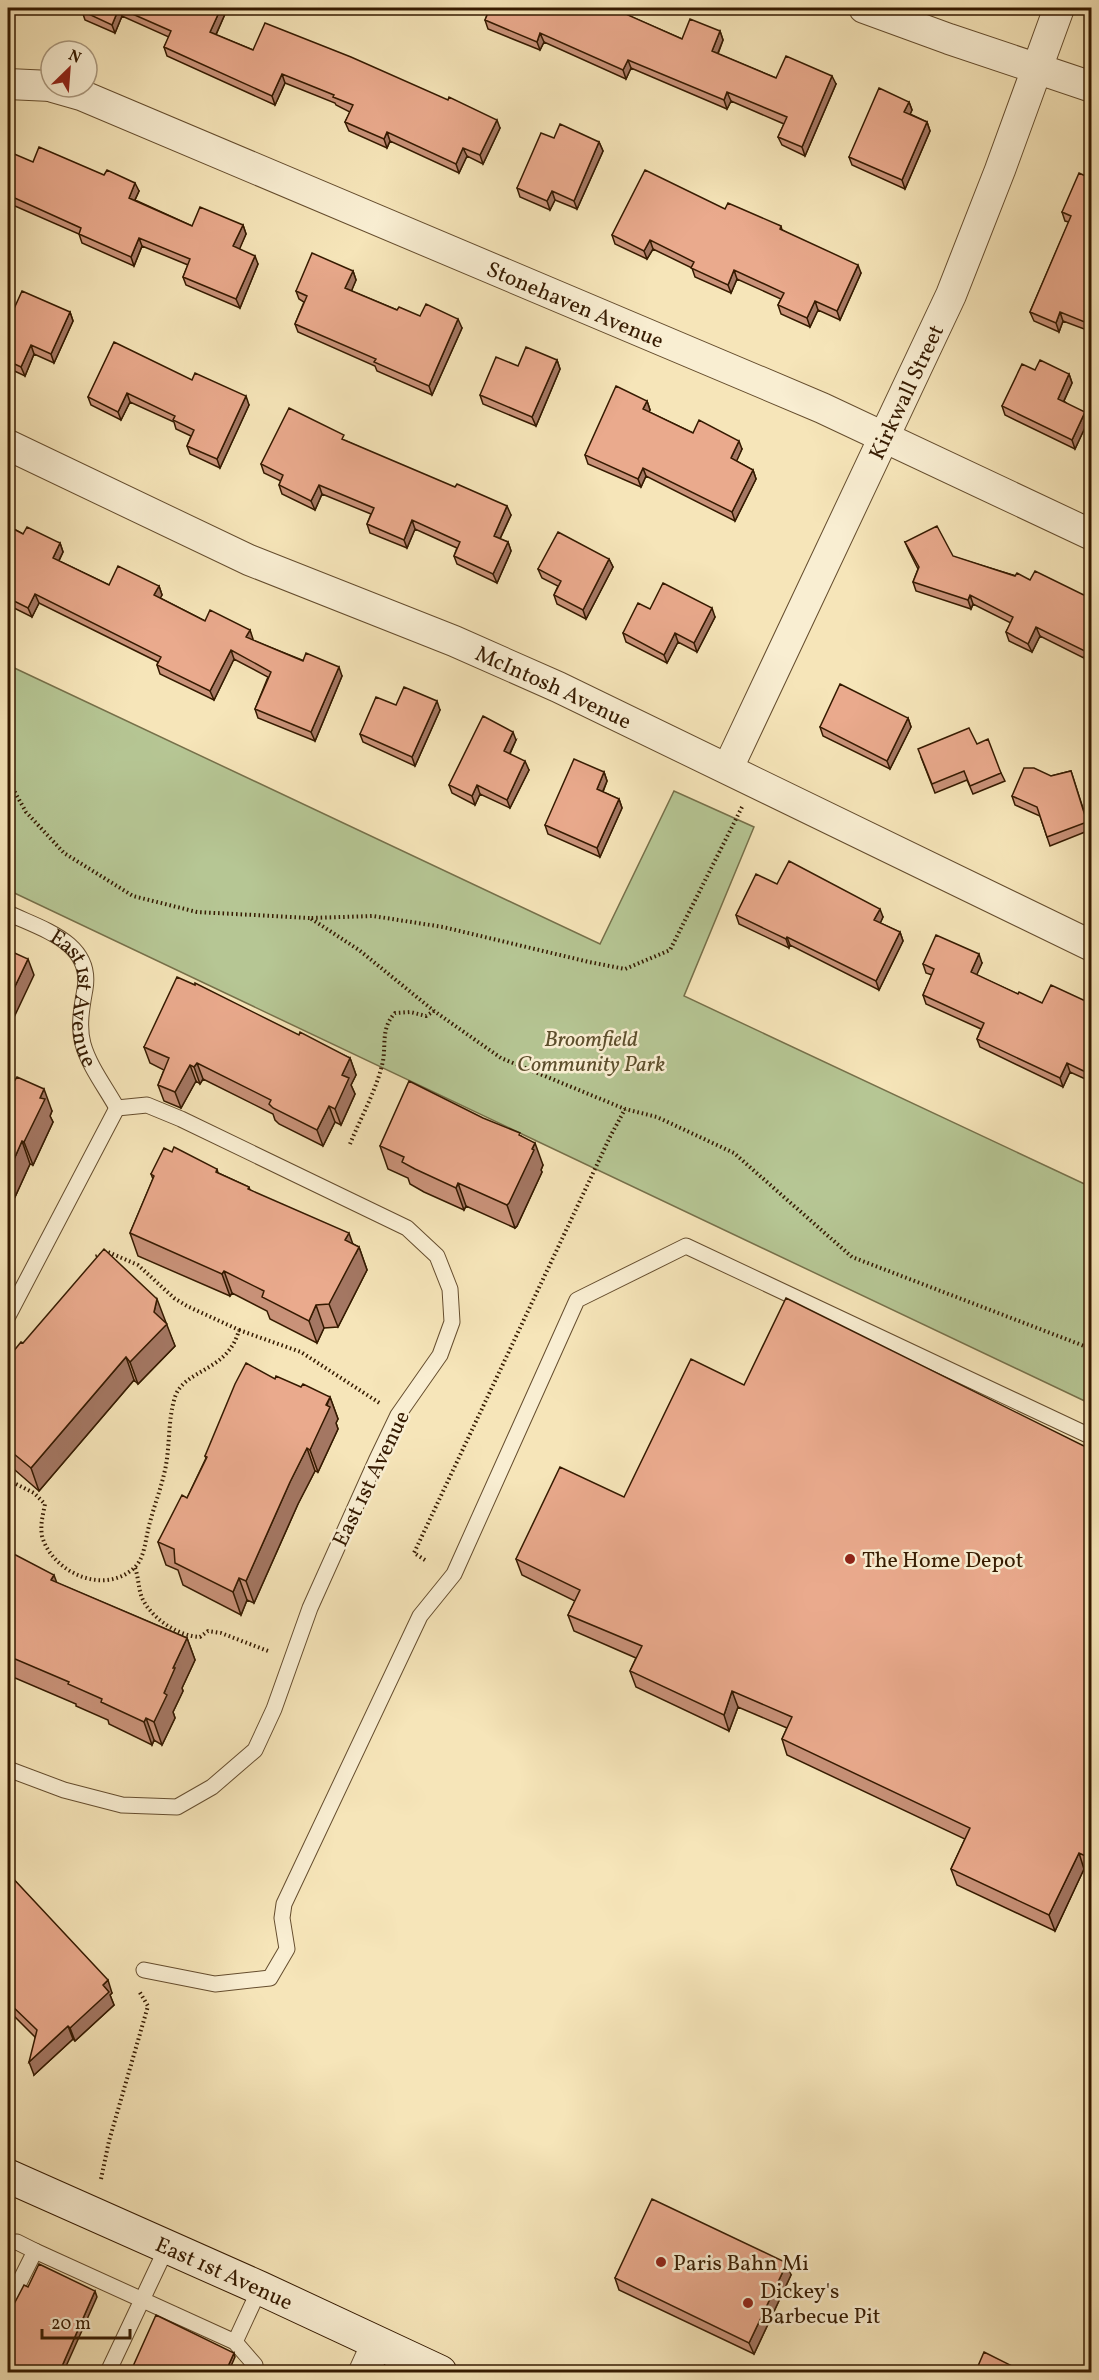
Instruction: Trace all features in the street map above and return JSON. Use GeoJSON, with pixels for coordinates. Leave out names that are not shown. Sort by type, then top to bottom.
{"type":"FeatureCollection","features":[{"type":"Feature","properties":{"kind":"street"},"geometry":{"type":"LineString","coordinates":[[864,8],[1092,87]]}},
{"type":"Feature","properties":{"kind":"street","name":"Kirkwall Street"},"geometry":{"type":"LineString","coordinates":[[728,768],[951,295],[1038,69],[1059,8]]}},
{"type":"Feature","properties":{"kind":"street","name":"Stonehaven Avenue"},"geometry":{"type":"LineString","coordinates":[[8,84],[39,86]]}},
{"type":"Feature","properties":{"kind":"street","name":"Stonehaven Avenue"},"geometry":{"type":"LineString","coordinates":[[89,99],[810,403],[1092,535]]}},
{"type":"Feature","properties":{"kind":"street","name":"McIntosh Avenue"},"geometry":{"type":"LineString","coordinates":[[8,446],[249,560],[454,641],[558,687],[1092,946]]}},
{"type":"Feature","properties":{"kind":"street","name":"East 1st Avenue"},"geometry":{"type":"LineString","coordinates":[[8,2176],[260,2288],[440,2373]]}},
{"type":"Feature","properties":{"kind":"street"},"geometry":{"type":"LineString","coordinates":[[364,2373],[377,2343]]}},
{"type":"Feature","properties":{"kind":"lane","name":"East 1st Avenue"},"geometry":{"type":"LineString","coordinates":[[8,913],[68,941],[82,961],[86,982],[80,1015],[82,1043],[117,1108],[147,1105],[181,1119],[407,1228],[437,1256],[450,1289],[452,1322],[440,1355],[398,1415],[310,1608],[274,1709],[251,1753],[212,1787],[177,1807],[122,1806],[64,1790],[8,1769]]}},
{"type":"Feature","properties":{"kind":"lane"},"geometry":{"type":"LineString","coordinates":[[8,1316],[117,1108]]}},
{"type":"Feature","properties":{"kind":"lane"},"geometry":{"type":"LineString","coordinates":[[144,1970],[215,1984],[270,1978],[287,1949],[282,1918],[284,1904],[420,1616],[454,1574],[577,1300],[686,1246],[1092,1437]]}},
{"type":"Feature","properties":{"kind":"lane"},"geometry":{"type":"LineString","coordinates":[[8,2243],[17,2242],[235,2342],[255,2365],[252,2373]]}},
{"type":"Feature","properties":{"kind":"lane"},"geometry":{"type":"LineString","coordinates":[[108,2373],[140,2300],[167,2247]]}},
{"type":"Feature","properties":{"kind":"lane"},"geometry":{"type":"LineString","coordinates":[[8,2305],[35,2251]]}},
{"type":"Feature","properties":{"kind":"lane"},"geometry":{"type":"LineString","coordinates":[[235,2342],[260,2288]]}},
{"type":"Feature","properties":{"kind":"path"},"geometry":{"type":"LineString","coordinates":[[8,780],[26,813],[64,854],[133,896],[197,912],[310,918],[373,916],[443,927],[625,969],[670,950],[754,783]]}},
{"type":"Feature","properties":{"kind":"path"},"geometry":{"type":"LineString","coordinates":[[310,918],[359,950],[434,1011],[501,1058],[625,1109],[657,1117],[734,1153],[852,1257],[1092,1349]]}},
{"type":"Feature","properties":{"kind":"path"},"geometry":{"type":"LineString","coordinates":[[350,1143],[378,1080],[383,1061],[387,1021],[394,1013],[410,1012],[426,1016],[434,1011]]}},
{"type":"Feature","properties":{"kind":"path"},"geometry":{"type":"LineString","coordinates":[[425,1560],[414,1553],[625,1109]]}},
{"type":"Feature","properties":{"kind":"path"},"geometry":{"type":"LineString","coordinates":[[95,1257],[108,1252],[138,1265],[174,1298],[203,1315],[301,1352],[398,1415]]}},
{"type":"Feature","properties":{"kind":"path"},"geometry":{"type":"LineString","coordinates":[[8,1480],[34,1492],[45,1504],[41,1521],[43,1536],[49,1550],[62,1566],[77,1575],[96,1580],[114,1578],[135,1568],[145,1548],[165,1472],[170,1415],[177,1390],[197,1374],[224,1358],[237,1339],[239,1330]]}},
{"type":"Feature","properties":{"kind":"path"},"geometry":{"type":"LineString","coordinates":[[135,1568],[143,1600],[153,1615],[171,1627],[190,1637],[200,1637],[208,1631],[221,1633],[268,1651]]}},
{"type":"Feature","properties":{"kind":"path"},"geometry":{"type":"LineString","coordinates":[[101,2179],[109,2141],[148,2006],[138,1993],[144,1970]]}},
{"type":"Feature","properties":{"kind":"green space","name":"Broomfield Community Park"},"geometry":{"type":"Polygon","coordinates":[[[8,665],[600,944],[674,791],[754,827],[684,996],[1091,1187],[1091,1404],[8,890],[8,665]]]}},
{"type":"Feature","properties":{"kind":"building"},"geometry":{"type":"Polygon","coordinates":[[[84,8],[119,8],[112,25],[82,11],[84,8]]]}},
{"type":"Feature","properties":{"kind":"building"},"geometry":{"type":"Polygon","coordinates":[[[119,8],[221,8],[210,32],[253,50],[265,23],[351,57],[448,100],[449,97],[497,120],[480,155],[463,148],[456,164],[387,132],[384,139],[345,122],[353,105],[282,74],[272,96],[164,47],[171,31],[119,8]]]}},
{"type":"Feature","properties":{"kind":"building"},"geometry":{"type":"Polygon","coordinates":[[[490,8],[623,8],[621,12],[682,39],[690,19],[720,31],[712,51],[776,78],[786,56],[832,76],[802,147],[778,137],[787,117],[727,92],[724,100],[628,60],[623,70],[540,33],[537,42],[485,20],[490,8]]]}},
{"type":"Feature","properties":{"kind":"building"},"geometry":{"type":"Polygon","coordinates":[[[879,88],[909,102],[904,112],[927,122],[902,180],[849,157],[879,88]]]}},
{"type":"Feature","properties":{"kind":"building"},"geometry":{"type":"Polygon","coordinates":[[[560,124],[599,142],[574,201],[552,191],[547,201],[517,188],[541,133],[554,138],[560,124]]]}},
{"type":"Feature","properties":{"kind":"building"},"geometry":{"type":"Polygon","coordinates":[[[39,147],[104,175],[107,170],[135,183],[129,198],[192,226],[200,207],[243,225],[233,246],[255,256],[236,299],[183,277],[190,259],[139,238],[131,257],[79,234],[81,228],[8,195],[8,163],[12,153],[33,162],[39,147]]]}},
{"type":"Feature","properties":{"kind":"building"},"geometry":{"type":"Polygon","coordinates":[[[645,170],[725,209],[728,203],[781,226],[780,229],[858,265],[837,311],[815,301],[807,318],[778,305],[784,293],[734,270],[728,285],[691,268],[694,262],[650,240],[644,251],[612,235],[645,170]]]}},
{"type":"Feature","properties":{"kind":"building"},"geometry":{"type":"Polygon","coordinates":[[[1079,173],[1092,179],[1092,325],[1060,312],[1056,323],[1030,312],[1071,216],[1062,212],[1079,173]]]}},
{"type":"Feature","properties":{"kind":"building"},"geometry":{"type":"Polygon","coordinates":[[[312,253],[353,271],[345,288],[397,310],[399,307],[420,316],[426,304],[458,319],[429,386],[374,362],[376,359],[295,324],[307,296],[296,291],[312,253]]]}},
{"type":"Feature","properties":{"kind":"building"},"geometry":{"type":"Polygon","coordinates":[[[22,291],[70,312],[51,354],[31,345],[21,367],[8,361],[8,322],[22,291]]]}},
{"type":"Feature","properties":{"kind":"building"},"geometry":{"type":"Polygon","coordinates":[[[114,342],[192,380],[195,373],[246,396],[217,459],[187,446],[194,430],[173,420],[175,416],[127,393],[118,412],[88,397],[114,342]]]}},
{"type":"Feature","properties":{"kind":"building"},"geometry":{"type":"Polygon","coordinates":[[[526,347],[557,360],[532,417],[480,395],[496,357],[518,366],[526,347]]]}},
{"type":"Feature","properties":{"kind":"building"},"geometry":{"type":"Polygon","coordinates":[[[1040,360],[1069,374],[1058,399],[1085,412],[1072,440],[1002,406],[1022,364],[1035,370],[1040,360]]]}},
{"type":"Feature","properties":{"kind":"building"},"geometry":{"type":"Polygon","coordinates":[[[616,386],[647,401],[643,409],[693,433],[699,420],[739,441],[731,458],[753,470],[732,512],[643,468],[638,479],[585,455],[616,386]]]}},
{"type":"Feature","properties":{"kind":"building"},"geometry":{"type":"Polygon","coordinates":[[[289,408],[344,435],[342,439],[455,487],[457,484],[507,506],[494,536],[508,542],[493,574],[454,556],[460,542],[412,520],[404,540],[367,524],[374,508],[319,485],[311,501],[279,485],[283,475],[261,464],[289,408]]]}},
{"type":"Feature","properties":{"kind":"building"},"geometry":{"type":"Polygon","coordinates":[[[8,526],[23,534],[27,527],[60,543],[53,558],[109,585],[118,566],[159,586],[154,595],[205,621],[210,610],[250,630],[246,637],[303,661],[306,653],[339,667],[311,732],[255,709],[271,672],[231,650],[210,691],[157,665],[161,657],[35,594],[28,608],[8,598],[8,526]]]}},
{"type":"Feature","properties":{"kind":"building"},"geometry":{"type":"Polygon","coordinates":[[[937,526],[953,556],[1015,576],[1017,573],[1030,580],[1035,571],[1092,599],[1092,661],[1084,657],[1087,652],[1036,627],[1028,644],[1006,632],[1013,617],[970,595],[968,600],[913,582],[919,567],[905,542],[937,526]]]}},
{"type":"Feature","properties":{"kind":"building"},"geometry":{"type":"Polygon","coordinates":[[[558,532],[609,559],[583,610],[554,595],[561,581],[538,569],[558,532]]]}},
{"type":"Feature","properties":{"kind":"building"},"geometry":{"type":"Polygon","coordinates":[[[663,583],[712,608],[694,643],[675,633],[664,655],[623,633],[638,603],[650,609],[663,583]]]}},
{"type":"Feature","properties":{"kind":"building"},"geometry":{"type":"Polygon","coordinates":[[[840,684],[908,718],[887,761],[820,727],[840,684]]]}},
{"type":"Feature","properties":{"kind":"building"},"geometry":{"type":"Polygon","coordinates":[[[404,687],[437,701],[412,757],[360,734],[376,697],[396,705],[404,687]]]}},
{"type":"Feature","properties":{"kind":"building"},"geometry":{"type":"Polygon","coordinates":[[[483,716],[513,732],[504,751],[525,761],[507,800],[477,785],[472,796],[449,785],[483,716]]]}},
{"type":"Feature","properties":{"kind":"building"},"geometry":{"type":"Polygon","coordinates":[[[969,728],[977,744],[988,739],[1001,773],[970,786],[964,771],[932,784],[918,749],[969,728]]]}},
{"type":"Feature","properties":{"kind":"building"},"geometry":{"type":"Polygon","coordinates":[[[574,759],[604,772],[597,789],[619,799],[597,848],[545,825],[574,759]]]}},
{"type":"Feature","properties":{"kind":"building"},"geometry":{"type":"Polygon","coordinates":[[[1024,768],[1034,768],[1051,776],[1071,771],[1087,822],[1047,837],[1037,807],[1012,796],[1024,768]]]}},
{"type":"Feature","properties":{"kind":"building"},"geometry":{"type":"Polygon","coordinates":[[[789,861],[880,909],[874,920],[900,932],[876,981],[787,937],[786,939],[736,915],[756,874],[777,884],[789,861]]]}},
{"type":"Feature","properties":{"kind":"building"},"geometry":{"type":"Polygon","coordinates":[[[936,935],[979,954],[971,972],[1018,994],[1019,992],[1042,1003],[1051,985],[1092,1004],[1092,1075],[1067,1063],[1060,1078],[977,1039],[984,1023],[923,995],[934,969],[923,964],[936,935]]]}},
{"type":"Feature","properties":{"kind":"building"},"geometry":{"type":"Polygon","coordinates":[[[8,950],[28,959],[8,1001],[8,950]]]}},
{"type":"Feature","properties":{"kind":"building"},"geometry":{"type":"Polygon","coordinates":[[[177,977],[195,985],[195,983],[299,1035],[300,1032],[350,1058],[342,1075],[349,1078],[335,1109],[329,1106],[317,1130],[273,1108],[269,1104],[271,1100],[197,1063],[194,1067],[190,1065],[175,1092],[158,1085],[169,1058],[144,1047],[177,977]]]}},
{"type":"Feature","properties":{"kind":"building"},"geometry":{"type":"Polygon","coordinates":[[[8,1077],[15,1080],[17,1077],[44,1089],[40,1098],[45,1099],[8,1173],[8,1077]]]}},
{"type":"Feature","properties":{"kind":"building"},"geometry":{"type":"Polygon","coordinates":[[[409,1081],[483,1118],[520,1133],[519,1135],[535,1143],[532,1149],[534,1150],[507,1205],[458,1183],[456,1188],[415,1169],[402,1162],[404,1157],[380,1146],[409,1081]]]}},
{"type":"Feature","properties":{"kind":"building"},"geometry":{"type":"Polygon","coordinates":[[[174,1147],[217,1169],[216,1172],[249,1187],[248,1189],[349,1233],[345,1240],[359,1247],[329,1304],[316,1305],[309,1321],[262,1297],[264,1291],[224,1271],[222,1274],[130,1233],[154,1176],[151,1174],[164,1148],[172,1152],[174,1147]]]}},
{"type":"Feature","properties":{"kind":"building"},"geometry":{"type":"Polygon","coordinates":[[[104,1249],[157,1299],[154,1312],[167,1324],[130,1362],[126,1357],[31,1468],[8,1449],[8,1358],[104,1249]]]}},
{"type":"Feature","properties":{"kind":"building","name":"The Home Depot"},"geometry":{"type":"Polygon","coordinates":[[[786,1298],[1092,1450],[1092,1859],[1079,1853],[1049,1915],[951,1869],[970,1828],[782,1739],[792,1717],[732,1691],[724,1715],[630,1671],[642,1646],[568,1615],[580,1590],[516,1559],[560,1467],[624,1497],[691,1359],[744,1385],[786,1298]]]}},
{"type":"Feature","properties":{"kind":"building"},"geometry":{"type":"Polygon","coordinates":[[[246,1363],[275,1379],[276,1376],[301,1387],[303,1384],[330,1397],[326,1405],[330,1407],[310,1450],[307,1448],[290,1482],[246,1581],[239,1578],[233,1592],[175,1563],[174,1549],[158,1542],[182,1495],[187,1498],[207,1457],[205,1456],[246,1363]]]}},
{"type":"Feature","properties":{"kind":"building"},"geometry":{"type":"Polygon","coordinates":[[[8,1551],[54,1575],[51,1580],[187,1638],[164,1693],[167,1695],[154,1722],[146,1718],[144,1722],[101,1702],[102,1699],[68,1684],[69,1682],[8,1656],[8,1551]]]}},
{"type":"Feature","properties":{"kind":"building"},"geometry":{"type":"Polygon","coordinates":[[[8,1873],[108,1980],[103,1985],[109,1992],[29,2062],[37,2030],[8,2002],[8,1873]]]}},
{"type":"Feature","properties":{"kind":"building"},"geometry":{"type":"Polygon","coordinates":[[[652,2199],[787,2263],[749,2343],[615,2278],[652,2199]]]}},
{"type":"Feature","properties":{"kind":"building"},"geometry":{"type":"Polygon","coordinates":[[[39,2264],[95,2291],[59,2373],[8,2373],[8,2309],[14,2304],[24,2285],[28,2287],[39,2264]]]}},
{"type":"Feature","properties":{"kind":"building"},"geometry":{"type":"Polygon","coordinates":[[[156,2315],[234,2353],[225,2373],[130,2373],[156,2315]]]}},
{"type":"Feature","properties":{"kind":"building"},"geometry":{"type":"Polygon","coordinates":[[[984,2352],[1026,2373],[975,2373],[984,2352]]]}},
{"type":"Feature","properties":{"kind":"place","name":"The Home Depot"},"geometry":{"type":"Point","coordinates":[850,1559]}},
{"type":"Feature","properties":{"kind":"place","name":"Paris Bahn Mi"},"geometry":{"type":"Point","coordinates":[661,2262]}},
{"type":"Feature","properties":{"kind":"place","name":"Dickey's Barbecue Pit"},"geometry":{"type":"Point","coordinates":[748,2303]}}]}
